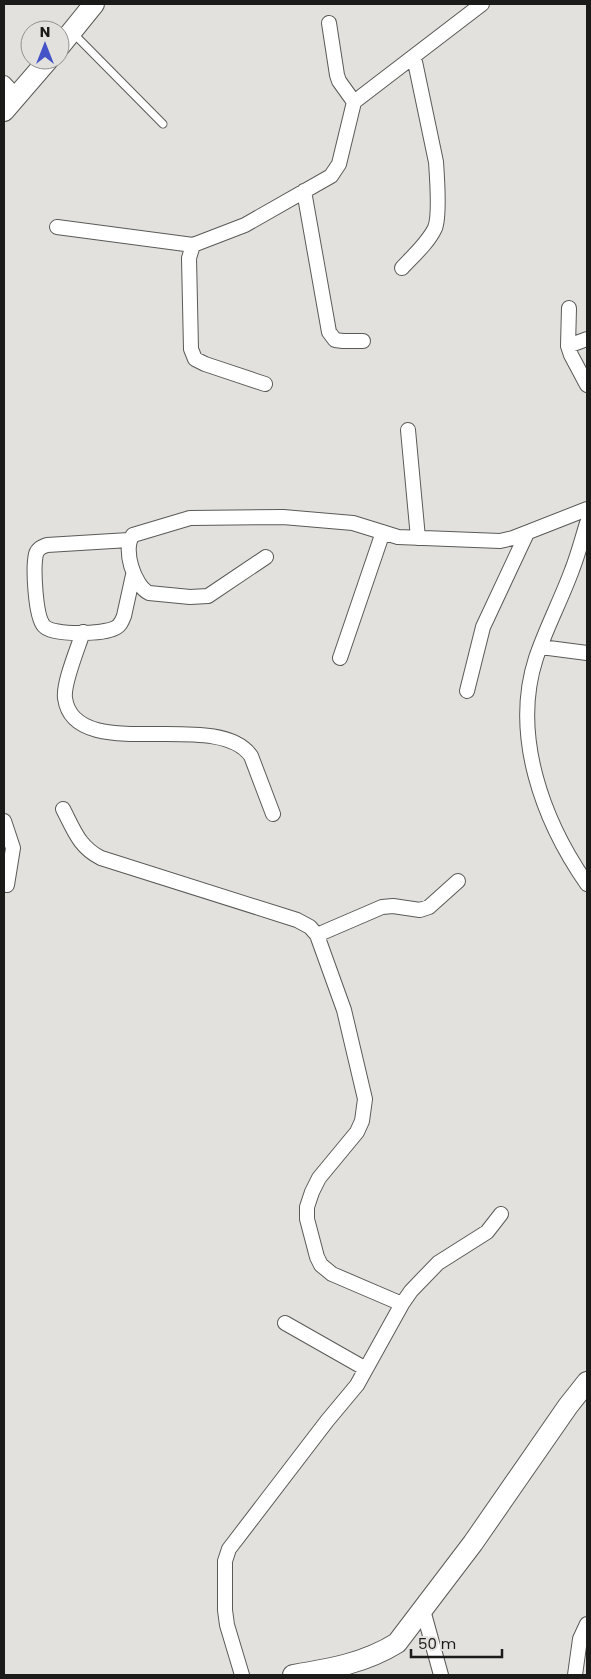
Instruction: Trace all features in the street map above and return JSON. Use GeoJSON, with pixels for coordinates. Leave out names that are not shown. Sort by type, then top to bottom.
{"type":"FeatureCollection","features":[{"type":"Feature","properties":{"kind":"main road"},"geometry":{"type":"LineString","coordinates":[[70,34],[94,4]]}},
{"type":"Feature","properties":{"kind":"main road"},"geometry":{"type":"LineString","coordinates":[[8,97],[37,70]]}},
{"type":"Feature","properties":{"kind":"main road"},"geometry":{"type":"LineString","coordinates":[[293,1675],[354,1664],[384,1652],[397,1643],[473,1543],[568,1406],[587,1382]]}},
{"type":"Feature","properties":{"kind":"street"},"geometry":{"type":"LineString","coordinates":[[57,227],[194,245],[245,225],[331,176],[339,164],[354,102],[414,57],[474,6]]}},
{"type":"Feature","properties":{"kind":"street"},"geometry":{"type":"LineString","coordinates":[[329,24],[337,75],[354,102]]}},
{"type":"Feature","properties":{"kind":"street"},"geometry":{"type":"LineString","coordinates":[[402,268],[430,237],[436,226],[438,178],[436,162],[414,57]]}},
{"type":"Feature","properties":{"kind":"street"},"geometry":{"type":"LineString","coordinates":[[304,191],[329,332],[334,340],[363,341]]}},
{"type":"Feature","properties":{"kind":"street"},"geometry":{"type":"LineString","coordinates":[[194,245],[188,258],[192,349],[196,359],[205,364],[265,384]]}},
{"type":"Feature","properties":{"kind":"street"},"geometry":{"type":"LineString","coordinates":[[569,308],[568,346],[587,385]]}},
{"type":"Feature","properties":{"kind":"street"},"geometry":{"type":"LineString","coordinates":[[568,346],[587,339]]}},
{"type":"Feature","properties":{"kind":"street"},"geometry":{"type":"LineString","coordinates":[[408,430],[418,538]]}},
{"type":"Feature","properties":{"kind":"street"},"geometry":{"type":"LineString","coordinates":[[129,540],[48,545],[39,548],[36,553],[34,575],[39,617],[46,628],[57,632],[83,632],[106,631],[116,628],[122,622],[133,575],[128,547],[129,540],[133,535],[190,518],[283,517],[352,523],[398,537],[500,541],[527,533],[587,509]]}},
{"type":"Feature","properties":{"kind":"street"},"geometry":{"type":"LineString","coordinates":[[587,523],[572,569],[536,660],[528,698],[528,728],[535,776],[550,816],[580,864],[587,884]]}},
{"type":"Feature","properties":{"kind":"street"},"geometry":{"type":"LineString","coordinates":[[340,658],[383,532]]}},
{"type":"Feature","properties":{"kind":"street"},"geometry":{"type":"LineString","coordinates":[[467,691],[482,627],[527,533]]}},
{"type":"Feature","properties":{"kind":"street"},"geometry":{"type":"LineString","coordinates":[[133,575],[144,591],[149,593],[190,597],[208,596],[266,557]]}},
{"type":"Feature","properties":{"kind":"street"},"geometry":{"type":"LineString","coordinates":[[83,632],[66,685],[65,697],[68,711],[73,718],[86,727],[105,731],[201,735],[239,744],[246,748],[251,756],[273,814]]}},
{"type":"Feature","properties":{"kind":"street"},"geometry":{"type":"LineString","coordinates":[[541,647],[587,653]]}},
{"type":"Feature","properties":{"kind":"street"},"geometry":{"type":"LineString","coordinates":[[63,809],[83,846],[101,858],[297,920],[310,927],[316,935],[344,1010],[365,1099],[362,1120],[357,1132],[319,1178],[312,1192],[307,1207],[307,1219],[316,1257],[321,1265],[332,1274],[402,1304]]}},
{"type":"Feature","properties":{"kind":"street"},"geometry":{"type":"LineString","coordinates":[[4,821],[13,848],[7,886]]}},
{"type":"Feature","properties":{"kind":"street"},"geometry":{"type":"LineString","coordinates":[[316,935],[382,907],[393,906],[420,910],[429,907],[458,881]]}},
{"type":"Feature","properties":{"kind":"street"},"geometry":{"type":"LineString","coordinates":[[242,1675],[227,1625],[225,1610],[225,1561],[229,1549],[357,1385],[411,1290],[438,1263],[487,1232],[501,1214]]}},
{"type":"Feature","properties":{"kind":"street"},"geometry":{"type":"LineString","coordinates":[[285,1323],[366,1369]]}},
{"type":"Feature","properties":{"kind":"street"},"geometry":{"type":"LineString","coordinates":[[423,1610],[441,1675]]}},
{"type":"Feature","properties":{"kind":"street"},"geometry":{"type":"LineString","coordinates":[[575,1675],[580,1639],[587,1624]]}},
{"type":"Feature","properties":{"kind":"lane"},"geometry":{"type":"LineString","coordinates":[[70,43],[163,124]]}}]}
